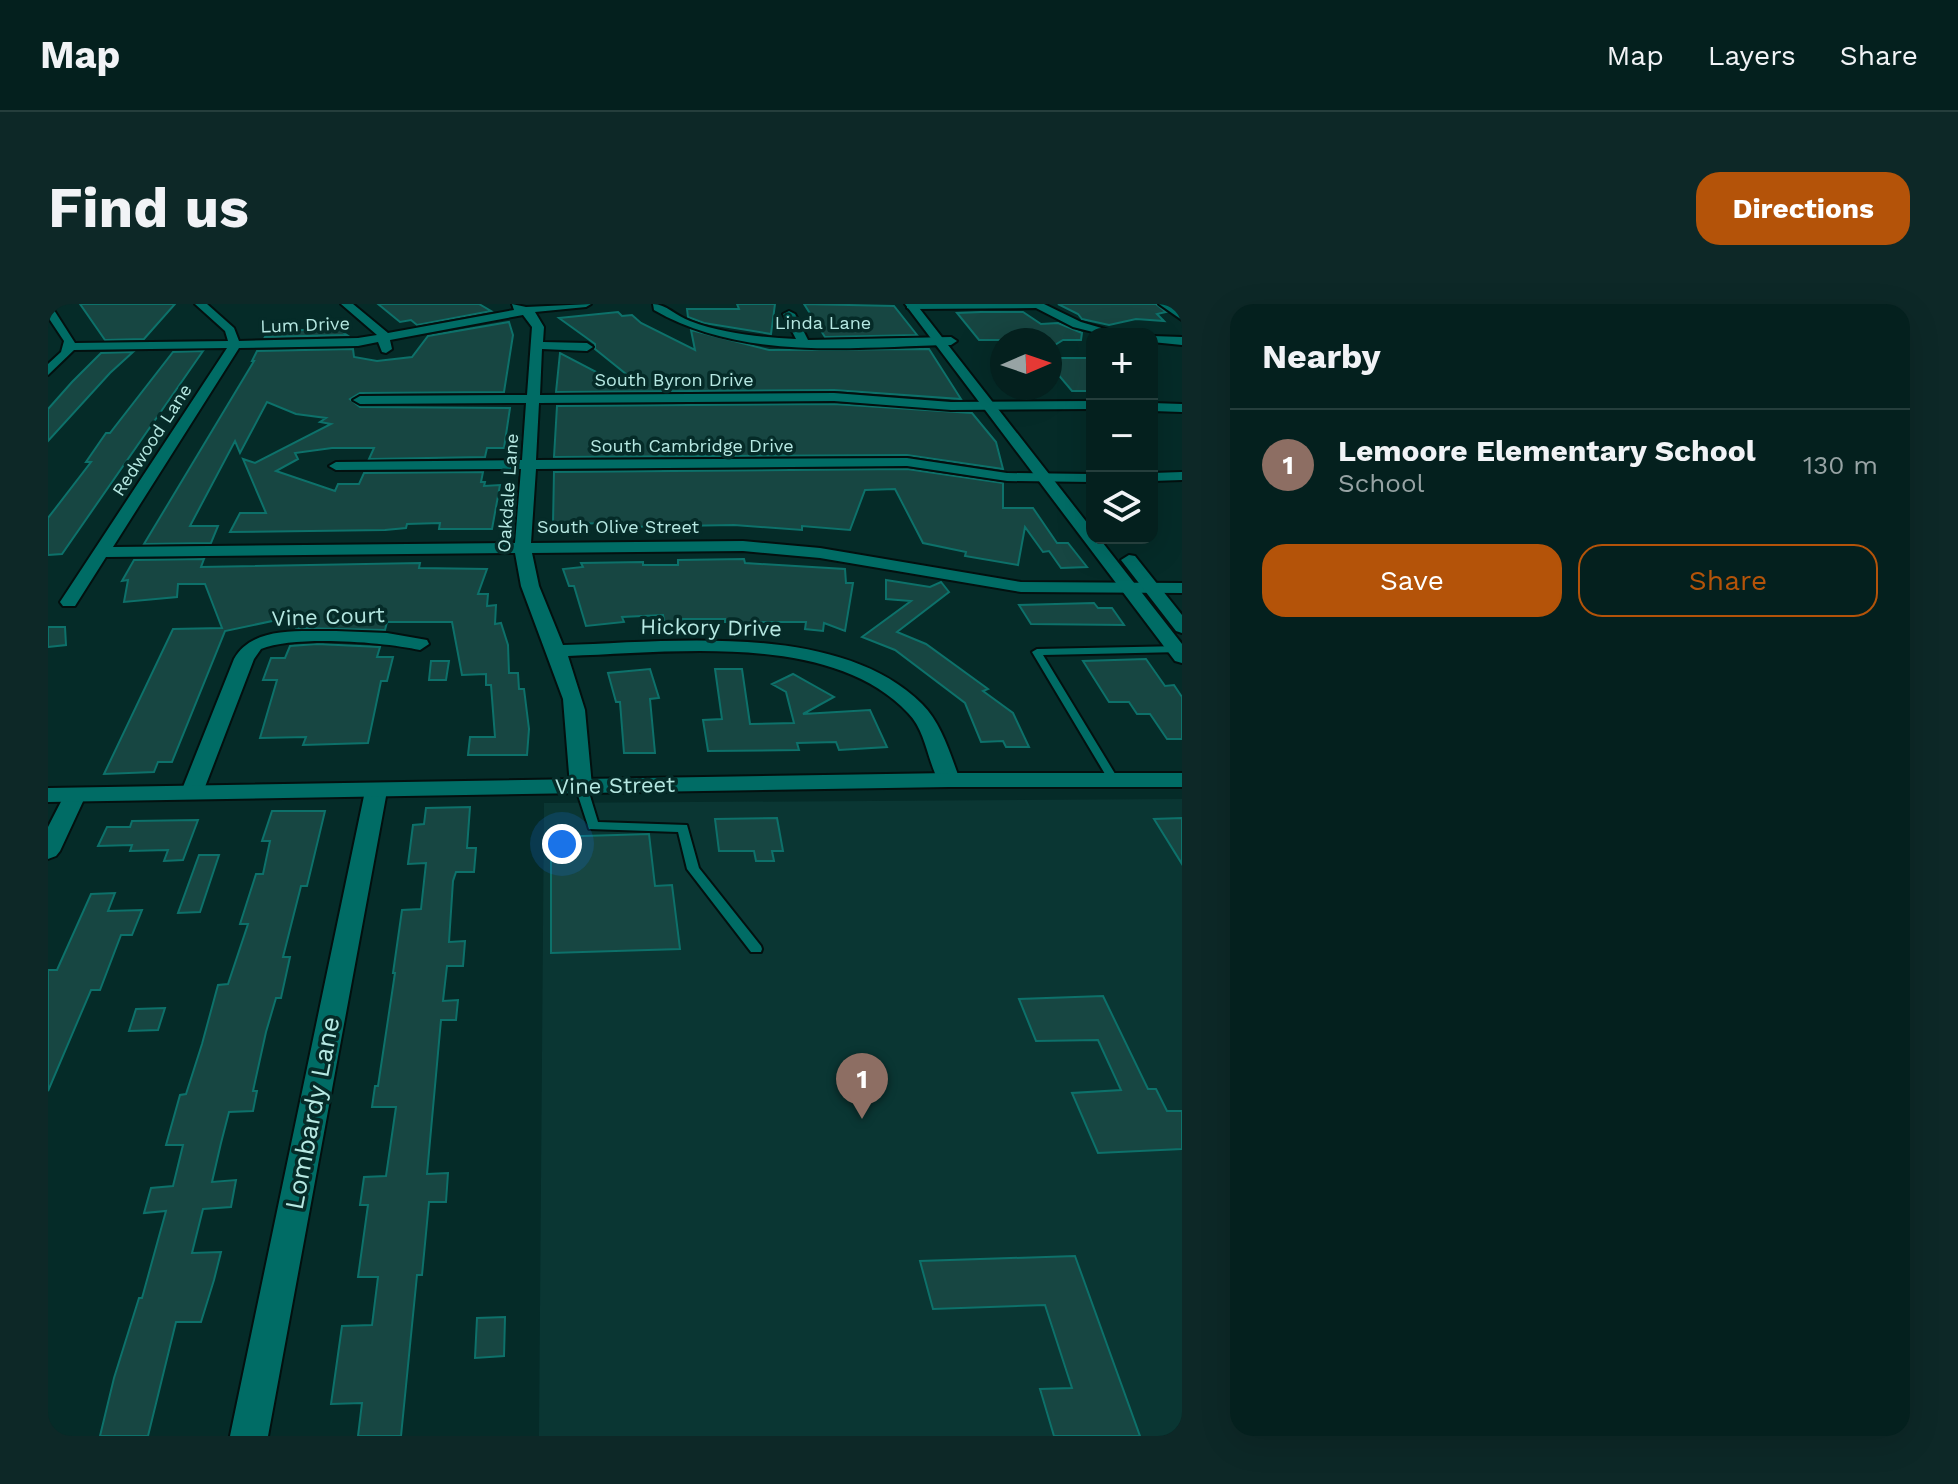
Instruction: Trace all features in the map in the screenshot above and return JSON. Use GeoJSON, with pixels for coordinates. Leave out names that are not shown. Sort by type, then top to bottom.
{"type":"FeatureCollection","features":[{"type":"Feature","properties":{"kind":"street"},"geometry":{"type":"LineString","coordinates":[[200,304],[230,330],[235,345]]}},
{"type":"Feature","properties":{"kind":"street"},"geometry":{"type":"LineString","coordinates":[[346,304],[377,326],[386,344]]}},
{"type":"Feature","properties":{"kind":"street","name":"Lum Drive"},"geometry":{"type":"LineString","coordinates":[[70,347],[386,344],[518,307],[586,304]]}},
{"type":"Feature","properties":{"kind":"street"},"geometry":{"type":"LineString","coordinates":[[644,304],[658,306]]}},
{"type":"Feature","properties":{"kind":"street"},"geometry":{"type":"LineString","coordinates":[[1164,304],[1182,317]]}},
{"type":"Feature","properties":{"kind":"street"},"geometry":{"type":"LineString","coordinates":[[917,305],[1038,305],[1088,328]]}},
{"type":"Feature","properties":{"kind":"street"},"geometry":{"type":"LineString","coordinates":[[917,305],[996,406],[1068,485]]}},
{"type":"Feature","properties":{"kind":"street","name":"Linda Lane"},"geometry":{"type":"LineString","coordinates":[[658,306],[682,325],[715,334],[803,341],[944,341]]}},
{"type":"Feature","properties":{"kind":"street","name":"Oakdale Lane"},"geometry":{"type":"LineString","coordinates":[[518,307],[537,321],[524,570],[572,698],[580,741],[581,786]]}},
{"type":"Feature","properties":{"kind":"street"},"geometry":{"type":"LineString","coordinates":[[48,370],[70,347],[68,335],[49,314]]}},
{"type":"Feature","properties":{"kind":"street"},"geometry":{"type":"LineString","coordinates":[[789,314],[803,341]]}},
{"type":"Feature","properties":{"kind":"street"},"geometry":{"type":"LineString","coordinates":[[1158,339],[1182,341]]}},
{"type":"Feature","properties":{"kind":"street","name":"Redwood Lane"},"geometry":{"type":"LineString","coordinates":[[69,602],[235,345]]}},
{"type":"Feature","properties":{"kind":"street"},"geometry":{"type":"LineString","coordinates":[[537,345],[587,347]]}},
{"type":"Feature","properties":{"kind":"street","name":"South Byron Drive"},"geometry":{"type":"LineString","coordinates":[[360,400],[848,397],[996,406],[1086,405]]}},
{"type":"Feature","properties":{"kind":"street"},"geometry":{"type":"LineString","coordinates":[[996,406],[1046,479],[1180,652]]}},
{"type":"Feature","properties":{"kind":"street"},"geometry":{"type":"LineString","coordinates":[[1158,407],[1182,408]]}},
{"type":"Feature","properties":{"kind":"street","name":"South Cambridge Drive"},"geometry":{"type":"LineString","coordinates":[[336,466],[907,462],[1007,477],[1046,479],[1068,485],[1086,480]]}},
{"type":"Feature","properties":{"kind":"street"},"geometry":{"type":"LineString","coordinates":[[1158,477],[1182,476]]}},
{"type":"Feature","properties":{"kind":"street"},"geometry":{"type":"LineString","coordinates":[[1116,544],[1182,627]]}},
{"type":"Feature","properties":{"kind":"street","name":"South Olive Street"},"geometry":{"type":"LineString","coordinates":[[101,552],[523,547],[783,549],[1021,587],[1182,588]]}},
{"type":"Feature","properties":{"kind":"street","name":"Vine Court"},"geometry":{"type":"LineString","coordinates":[[192,792],[244,659],[256,644],[301,638],[399,639],[420,644]]}},
{"type":"Feature","properties":{"kind":"street","name":"Hickory Drive"},"geometry":{"type":"LineString","coordinates":[[555,651],[766,649],[819,656],[882,682],[916,709],[930,731],[949,780]]}},
{"type":"Feature","properties":{"kind":"street","name":"Vine Street"},"geometry":{"type":"LineString","coordinates":[[48,795],[949,780],[1182,780]]}},
{"type":"Feature","properties":{"kind":"street","name":"Lombardy Lane"},"geometry":{"type":"LineString","coordinates":[[249,1436],[376,791]]}},
{"type":"Feature","properties":{"kind":"street"},"geometry":{"type":"LineString","coordinates":[[48,851],[75,795]]}},
{"type":"Feature","properties":{"kind":"lane"},"geometry":{"type":"LineString","coordinates":[[1115,782],[1037,652],[1180,652]]}},
{"type":"Feature","properties":{"kind":"lane"},"geometry":{"type":"LineString","coordinates":[[581,786],[593,826],[683,828],[693,869],[756,949]]}},
{"type":"Feature","properties":{"kind":"shaded area"},"geometry":{"type":"Polygon","coordinates":[[[1182,799],[1182,1436],[539,1436],[544,803],[1182,799]]]}},
{"type":"Feature","properties":{"kind":"building"},"geometry":{"type":"Polygon","coordinates":[[[80,304],[175,304],[144,339],[105,340],[80,304]]]}},
{"type":"Feature","properties":{"kind":"building"},"geometry":{"type":"Polygon","coordinates":[[[378,304],[479,304],[491,311],[417,325],[411,320],[400,322],[378,304]]]}},
{"type":"Feature","properties":{"kind":"building"},"geometry":{"type":"Polygon","coordinates":[[[737,304],[775,304],[771,334],[704,323],[688,317],[687,309],[739,309],[737,304]]]}},
{"type":"Feature","properties":{"kind":"building"},"geometry":{"type":"Polygon","coordinates":[[[804,304],[894,306],[917,335],[825,337],[804,304]]]}},
{"type":"Feature","properties":{"kind":"building"},"geometry":{"type":"Polygon","coordinates":[[[1058,304],[1156,304],[1166,312],[1157,314],[1164,321],[1136,319],[1109,325],[1082,319],[1058,304]]]}},
{"type":"Feature","properties":{"kind":"building"},"geometry":{"type":"Polygon","coordinates":[[[618,312],[622,316],[632,315],[641,323],[695,350],[691,330],[769,350],[929,349],[961,399],[834,390],[556,392],[560,353],[619,384],[626,374],[595,349],[595,344],[559,318],[618,312]]]}},
{"type":"Feature","properties":{"kind":"building"},"geometry":{"type":"Polygon","coordinates":[[[1023,312],[1041,324],[1058,323],[1082,333],[1081,340],[1062,341],[1062,328],[990,328],[990,340],[979,340],[957,313],[1023,312]]]}},
{"type":"Feature","properties":{"kind":"building"},"geometry":{"type":"Polygon","coordinates":[[[509,322],[513,335],[504,392],[360,393],[350,399],[360,407],[510,408],[504,448],[487,448],[485,457],[369,459],[374,448],[332,448],[295,453],[298,459],[276,471],[335,491],[338,484],[359,484],[364,473],[483,472],[481,482],[485,482],[484,486],[500,485],[492,529],[439,529],[440,523],[407,524],[406,528],[385,530],[230,532],[240,513],[266,513],[243,459],[255,463],[331,424],[320,422],[326,418],[296,414],[267,402],[240,453],[235,441],[190,526],[218,526],[211,543],[144,544],[254,361],[257,351],[353,349],[354,357],[377,361],[412,357],[428,336],[509,322]]]}},
{"type":"Feature","properties":{"kind":"building"},"geometry":{"type":"Polygon","coordinates":[[[337,328],[347,335],[265,337],[268,332],[337,328]]]}},
{"type":"Feature","properties":{"kind":"building"},"geometry":{"type":"Polygon","coordinates":[[[203,351],[62,554],[48,555],[48,518],[91,462],[86,462],[106,433],[110,433],[173,352],[203,351]]]}},
{"type":"Feature","properties":{"kind":"building"},"geometry":{"type":"Polygon","coordinates":[[[133,352],[48,441],[48,409],[72,382],[101,353],[133,352]]]}},
{"type":"Feature","properties":{"kind":"building"},"geometry":{"type":"Polygon","coordinates":[[[1062,358],[1086,358],[1086,391],[1072,391],[1062,379],[1062,358]]]}},
{"type":"Feature","properties":{"kind":"building"},"geometry":{"type":"Polygon","coordinates":[[[834,404],[972,413],[996,442],[1003,469],[907,455],[554,457],[557,406],[834,404]]]}},
{"type":"Feature","properties":{"kind":"building"},"geometry":{"type":"Polygon","coordinates":[[[907,469],[1003,483],[1003,508],[1033,508],[1057,543],[1068,543],[1087,567],[1061,568],[1049,551],[1043,552],[1025,527],[1018,565],[965,556],[966,552],[923,543],[895,489],[865,490],[850,530],[802,526],[802,530],[734,525],[617,527],[617,523],[553,524],[554,472],[907,469]]]}},
{"type":"Feature","properties":{"kind":"building"},"geometry":{"type":"Polygon","coordinates":[[[204,559],[201,567],[420,563],[419,568],[487,569],[478,594],[488,594],[487,606],[496,605],[495,624],[501,623],[508,645],[509,673],[518,673],[519,689],[524,689],[529,729],[527,755],[468,755],[470,737],[495,737],[491,685],[486,685],[486,674],[462,675],[452,622],[387,622],[385,630],[296,628],[296,616],[225,631],[172,762],[158,762],[154,772],[104,774],[173,629],[222,628],[205,584],[178,584],[177,597],[124,602],[128,580],[122,581],[134,560],[204,559]]]}},
{"type":"Feature","properties":{"kind":"building"},"geometry":{"type":"Polygon","coordinates":[[[744,559],[745,563],[845,569],[846,583],[853,583],[845,631],[824,623],[823,631],[805,629],[806,622],[725,622],[725,619],[683,619],[684,625],[665,625],[663,615],[622,617],[624,622],[586,626],[574,586],[569,586],[563,569],[583,567],[581,563],[678,565],[678,560],[744,559]]]}},
{"type":"Feature","properties":{"kind":"building"},"geometry":{"type":"Polygon","coordinates":[[[886,580],[930,587],[941,582],[949,592],[897,632],[926,644],[988,689],[983,691],[1013,713],[1029,747],[1006,747],[1003,741],[981,742],[965,703],[895,650],[862,637],[911,601],[886,599],[886,580]]]}},
{"type":"Feature","properties":{"kind":"building"},"geometry":{"type":"Polygon","coordinates":[[[1094,603],[1098,608],[1112,608],[1124,625],[1031,624],[1019,605],[1094,603]]]}},
{"type":"Feature","properties":{"kind":"building"},"geometry":{"type":"Polygon","coordinates":[[[48,627],[65,627],[66,645],[48,647],[48,627]]]}},
{"type":"Feature","properties":{"kind":"building"},"geometry":{"type":"Polygon","coordinates":[[[290,646],[380,647],[377,657],[393,657],[387,681],[381,681],[368,743],[303,745],[306,737],[260,738],[277,680],[263,680],[271,658],[285,658],[290,646]]]}},
{"type":"Feature","properties":{"kind":"building"},"geometry":{"type":"Polygon","coordinates":[[[1146,659],[1165,686],[1174,685],[1182,697],[1182,739],[1167,739],[1150,714],[1137,714],[1129,702],[1109,702],[1083,661],[1146,659]]]}},
{"type":"Feature","properties":{"kind":"building"},"geometry":{"type":"Polygon","coordinates":[[[431,661],[449,661],[446,680],[429,680],[431,661]]]}},
{"type":"Feature","properties":{"kind":"building"},"geometry":{"type":"Polygon","coordinates":[[[650,669],[659,698],[650,699],[655,753],[624,753],[620,702],[616,702],[608,673],[650,669]]]}},
{"type":"Feature","properties":{"kind":"building"},"geometry":{"type":"Polygon","coordinates":[[[715,669],[742,669],[750,724],[794,723],[786,692],[772,684],[793,674],[834,697],[803,714],[870,710],[887,747],[839,750],[836,742],[797,743],[799,750],[708,751],[703,720],[722,719],[715,669]]]}},
{"type":"Feature","properties":{"kind":"building"},"geometry":{"type":"Polygon","coordinates":[[[470,807],[467,848],[476,848],[474,872],[456,872],[449,942],[465,941],[463,966],[447,966],[443,1001],[458,1000],[456,1020],[441,1020],[427,1174],[448,1173],[446,1202],[429,1202],[422,1275],[417,1275],[401,1436],[358,1436],[362,1403],[331,1404],[342,1326],[372,1325],[378,1277],[358,1277],[368,1205],[360,1205],[364,1177],[386,1176],[396,1107],[372,1107],[375,1086],[378,1086],[402,910],[421,909],[426,863],[408,864],[413,825],[424,824],[426,808],[470,807]]]}},
{"type":"Feature","properties":{"kind":"building"},"geometry":{"type":"Polygon","coordinates":[[[272,811],[325,811],[307,886],[301,886],[283,957],[290,957],[281,998],[276,998],[266,1032],[253,1091],[257,1091],[253,1111],[229,1112],[221,1143],[212,1182],[236,1180],[231,1207],[203,1209],[192,1253],[221,1252],[214,1280],[201,1322],[176,1322],[148,1436],[100,1436],[114,1378],[139,1298],[142,1298],[166,1211],[144,1213],[151,1188],[173,1186],[183,1145],[166,1145],[180,1095],[186,1094],[218,985],[228,984],[248,924],[240,924],[256,874],[263,874],[270,841],[262,841],[272,811]]]}},
{"type":"Feature","properties":{"kind":"building"},"geometry":{"type":"Polygon","coordinates":[[[777,818],[783,851],[772,851],[774,861],[756,861],[754,851],[719,851],[715,819],[777,818]]]}},
{"type":"Feature","properties":{"kind":"building"},"geometry":{"type":"Polygon","coordinates":[[[1182,818],[1182,864],[1154,819],[1182,818]]]}},
{"type":"Feature","properties":{"kind":"building"},"geometry":{"type":"Polygon","coordinates":[[[198,820],[183,860],[164,861],[168,850],[130,851],[132,845],[98,846],[107,827],[130,827],[132,821],[198,820]]]}},
{"type":"Feature","properties":{"kind":"building"},"geometry":{"type":"Polygon","coordinates":[[[649,834],[655,886],[672,885],[680,949],[551,953],[551,837],[649,834]]]}},
{"type":"Feature","properties":{"kind":"building"},"geometry":{"type":"Polygon","coordinates":[[[199,855],[219,855],[200,912],[178,913],[199,855]]]}},
{"type":"Feature","properties":{"kind":"building"},"geometry":{"type":"Polygon","coordinates":[[[115,893],[108,911],[142,910],[132,935],[121,935],[100,990],[91,990],[48,1091],[48,970],[57,970],[91,894],[115,893]]]}},
{"type":"Feature","properties":{"kind":"building"},"geometry":{"type":"Polygon","coordinates":[[[1103,996],[1148,1089],[1156,1089],[1167,1111],[1182,1111],[1182,1149],[1098,1153],[1072,1093],[1121,1090],[1098,1040],[1036,1041],[1019,999],[1103,996]]]}},
{"type":"Feature","properties":{"kind":"building"},"geometry":{"type":"Polygon","coordinates":[[[165,1008],[158,1030],[129,1031],[136,1009],[165,1008]]]}},
{"type":"Feature","properties":{"kind":"building"},"geometry":{"type":"Polygon","coordinates":[[[1075,1256],[1140,1436],[1054,1436],[1040,1389],[1072,1388],[1045,1305],[933,1309],[920,1261],[1075,1256]]]}},
{"type":"Feature","properties":{"kind":"building"},"geometry":{"type":"Polygon","coordinates":[[[505,1317],[504,1356],[475,1358],[477,1318],[505,1317]]]}},
{"type":"Feature","properties":{"kind":"place","name":"Lemoore Elementary School"},"geometry":{"type":"Point","coordinates":[862,1119]}}]}
